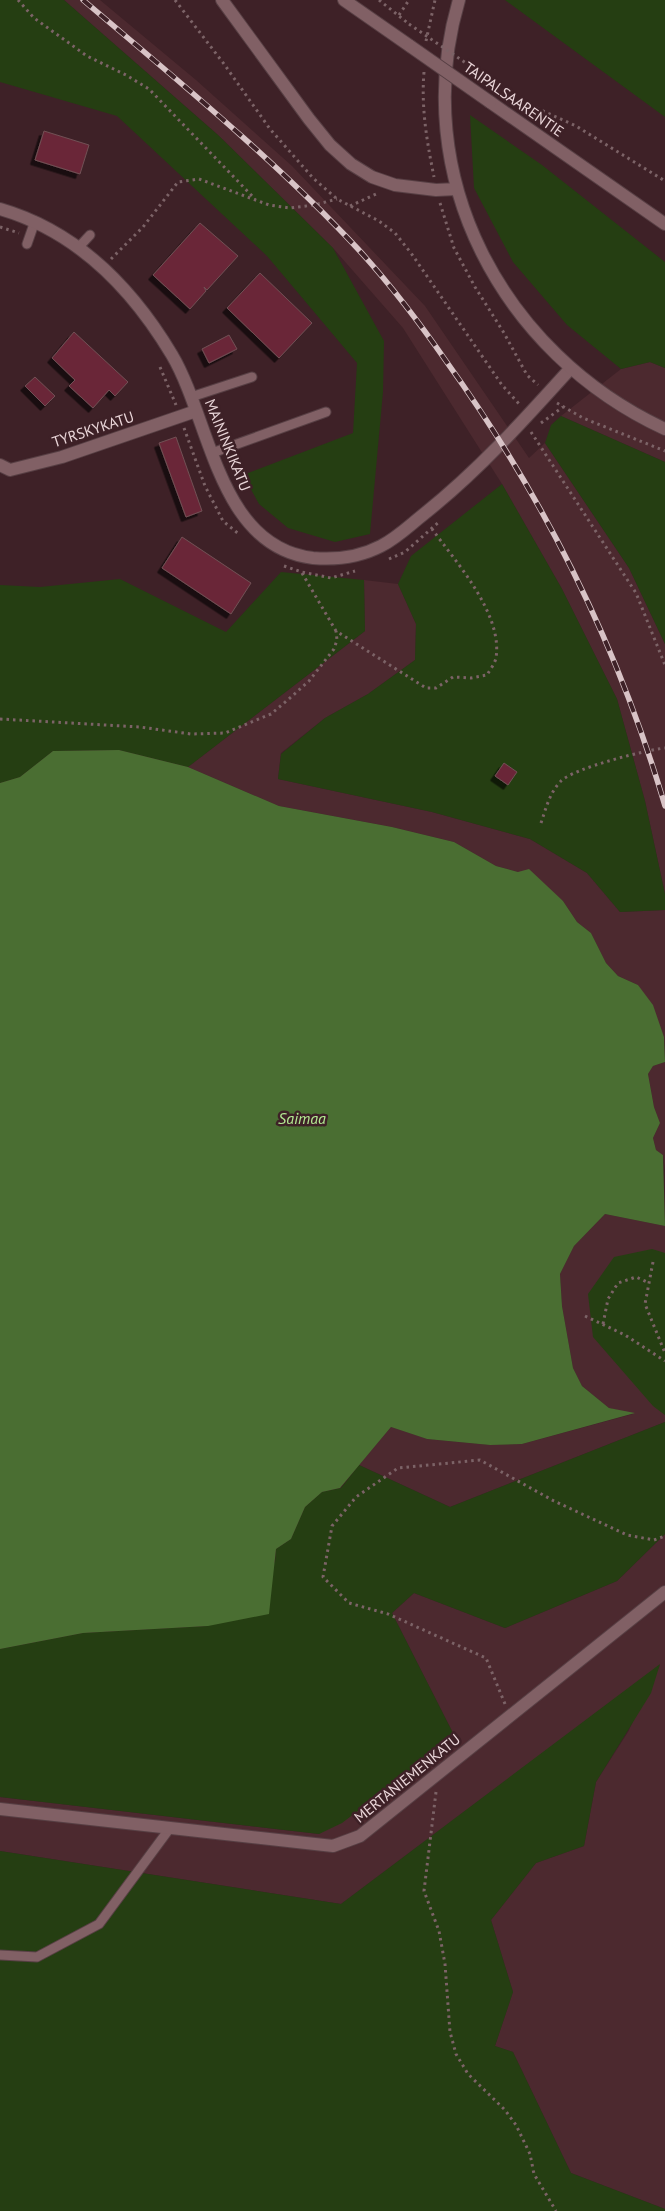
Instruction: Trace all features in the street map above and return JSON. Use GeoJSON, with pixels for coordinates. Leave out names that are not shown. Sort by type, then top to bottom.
{"type":"FeatureCollection","features":[{"type":"Feature","properties":{"kind":"street"},"geometry":{"type":"LineString","coordinates":[[222,0],[330,145],[351,164],[372,177],[395,185],[436,190],[458,189]]}},
{"type":"Feature","properties":{"kind":"street","name":"TAIPALSAARENTIE"},"geometry":{"type":"LineString","coordinates":[[344,0],[665,224]]}},
{"type":"Feature","properties":{"kind":"street"},"geometry":{"type":"LineString","coordinates":[[459,0],[449,40],[444,80],[451,158],[458,189],[470,226],[487,263],[506,296],[549,349],[570,369],[602,394],[635,416],[665,429]]}},
{"type":"Feature","properties":{"kind":"street","name":"MAININKIKATU"},"geometry":{"type":"LineString","coordinates":[[0,209],[35,221],[58,233],[103,266],[147,318],[173,356],[230,497],[245,519],[285,551],[305,557],[325,559],[346,558],[364,554],[398,536],[441,501],[526,418],[570,369]]}},
{"type":"Feature","properties":{"kind":"street","name":"TYRSKYKATU"},"geometry":{"type":"LineString","coordinates":[[0,464],[10,470],[62,457],[196,411]]}},
{"type":"Feature","properties":{"kind":"street","name":"MERTANIEMENKATU"},"geometry":{"type":"LineString","coordinates":[[0,1809],[333,1846],[360,1836],[665,1592]]}},
{"type":"Feature","properties":{"kind":"lane"},"geometry":{"type":"LineString","coordinates":[[26,244],[35,221]]}},
{"type":"Feature","properties":{"kind":"lane"},"geometry":{"type":"LineString","coordinates":[[78,248],[90,235]]}},
{"type":"Feature","properties":{"kind":"lane"},"geometry":{"type":"LineString","coordinates":[[191,397],[252,377]]}},
{"type":"Feature","properties":{"kind":"lane"},"geometry":{"type":"LineString","coordinates":[[212,453],[326,412]]}},
{"type":"Feature","properties":{"kind":"lane"},"geometry":{"type":"LineString","coordinates":[[0,1955],[37,1957],[99,1924],[170,1828]]}},
{"type":"Feature","properties":{"kind":"path"},"geometry":{"type":"LineString","coordinates":[[18,0],[34,18],[88,56],[149,89],[255,200]]}},
{"type":"Feature","properties":{"kind":"path"},"geometry":{"type":"LineString","coordinates":[[174,0],[224,64],[270,129],[313,178],[337,199],[380,221],[395,233],[411,252],[526,418],[542,447],[636,593],[665,665]]}},
{"type":"Feature","properties":{"kind":"path"},"geometry":{"type":"LineString","coordinates":[[379,0],[492,81],[530,105],[576,126],[665,182]]}},
{"type":"Feature","properties":{"kind":"path"},"geometry":{"type":"LineString","coordinates":[[399,15],[409,0]]}},
{"type":"Feature","properties":{"kind":"path"},"geometry":{"type":"LineString","coordinates":[[103,266],[143,226],[178,182],[199,179],[268,205],[290,208],[314,205],[337,199]]}},
{"type":"Feature","properties":{"kind":"path"},"geometry":{"type":"LineString","coordinates":[[349,206],[395,185]]}},
{"type":"Feature","properties":{"kind":"path"},"geometry":{"type":"LineString","coordinates":[[336,631],[426,688],[436,688],[453,677],[470,678],[487,675],[496,659],[494,633],[485,607],[466,575],[432,529]]}},
{"type":"Feature","properties":{"kind":"path"},"geometry":{"type":"LineString","coordinates":[[0,719],[140,727],[191,734],[225,733],[271,714],[309,681],[334,649],[337,640],[336,631],[302,572]]}},
{"type":"Feature","properties":{"kind":"path"},"geometry":{"type":"LineString","coordinates":[[541,823],[551,795],[562,780],[575,773],[648,750],[665,748]]}},
{"type":"Feature","properties":{"kind":"path"},"geometry":{"type":"LineString","coordinates":[[652,1262],[645,1304],[665,1353]]}},
{"type":"Feature","properties":{"kind":"path"},"geometry":{"type":"LineString","coordinates":[[603,1324],[608,1299],[618,1283],[636,1277],[649,1283]]}},
{"type":"Feature","properties":{"kind":"path"},"geometry":{"type":"LineString","coordinates":[[585,1316],[625,1335],[665,1361]]}},
{"type":"Feature","properties":{"kind":"path"},"geometry":{"type":"LineString","coordinates":[[510,1716],[486,1658],[388,1614],[348,1603],[323,1577],[332,1526],[356,1496],[398,1468],[480,1460],[554,1501],[627,1535],[654,1540],[665,1536]]}},
{"type":"Feature","properties":{"kind":"path"},"geometry":{"type":"LineString","coordinates":[[439,1774],[424,1891],[439,1931],[446,1964],[450,2032],[456,2054],[468,2074],[505,2110],[516,2125],[530,2154],[534,2174],[556,2211]]}},
{"type":"Feature","properties":{"kind":"shaded area"},"geometry":{"type":"Polygon","coordinates":[[[0,0],[64,0],[218,135],[333,248],[384,341],[383,392],[370,534],[335,542],[288,528],[259,504],[243,475],[353,433],[357,363],[267,256],[117,116],[0,82],[0,0]]]}},
{"type":"Feature","properties":{"kind":"shaded area"},"geometry":{"type":"Polygon","coordinates":[[[64,0],[100,0],[196,80],[292,166],[425,306],[529,458],[545,443],[629,568],[665,644],[665,894],[645,801],[617,699],[562,589],[502,484],[403,328],[333,248],[218,135],[64,0]]]}},
{"type":"Feature","properties":{"kind":"shaded area"},"geometry":{"type":"Polygon","coordinates":[[[505,0],[665,0],[665,117],[505,0]]]}},
{"type":"Feature","properties":{"kind":"shaded area"},"geometry":{"type":"Polygon","coordinates":[[[470,115],[542,165],[665,262],[665,368],[650,362],[621,369],[567,325],[513,262],[474,188],[470,115]]]}},
{"type":"Feature","properties":{"kind":"shaded area"},"geometry":{"type":"Polygon","coordinates":[[[650,362],[665,368],[665,462],[561,416],[621,369],[650,362]]]}},
{"type":"Feature","properties":{"kind":"shaded area"},"geometry":{"type":"Polygon","coordinates":[[[561,416],[665,462],[665,644],[629,568],[545,443],[551,425],[561,416]]]}},
{"type":"Feature","properties":{"kind":"shaded area"},"geometry":{"type":"Polygon","coordinates":[[[502,484],[562,589],[617,699],[645,801],[665,894],[665,910],[620,912],[587,873],[530,839],[432,812],[278,779],[281,754],[325,718],[368,694],[415,660],[416,624],[398,584],[411,556],[502,484]]]}},
{"type":"Feature","properties":{"kind":"shaded area"},"geometry":{"type":"Polygon","coordinates":[[[281,572],[364,580],[365,631],[188,767],[119,750],[53,751],[20,777],[0,783],[0,585],[40,587],[120,579],[226,632],[281,572]]]}},
{"type":"Feature","properties":{"kind":"shaded area"},"geometry":{"type":"Polygon","coordinates":[[[364,580],[398,584],[416,624],[415,660],[368,694],[325,718],[281,753],[278,779],[432,812],[530,839],[587,873],[620,912],[665,910],[665,1044],[664,1037],[638,985],[618,976],[606,963],[591,933],[577,922],[563,901],[518,872],[496,866],[454,842],[392,827],[279,806],[188,767],[365,631],[364,580]]]}},
{"type":"Feature","properties":{"kind":"shaded area"},"geometry":{"type":"Polygon","coordinates":[[[665,1062],[665,1170],[663,1155],[656,1150],[653,1138],[660,1123],[654,1107],[648,1074],[653,1066],[665,1062]]]}},
{"type":"Feature","properties":{"kind":"shaded area"},"geometry":{"type":"Polygon","coordinates":[[[605,1214],[665,1226],[665,1422],[450,1507],[359,1465],[391,1427],[427,1439],[490,1445],[522,1444],[633,1414],[609,1408],[582,1386],[573,1368],[562,1306],[560,1274],[574,1246],[605,1214]]]}},
{"type":"Feature","properties":{"kind":"shaded area"},"geometry":{"type":"Polygon","coordinates":[[[652,1249],[665,1253],[665,1415],[653,1406],[593,1337],[588,1294],[614,1257],[652,1249]]]}},
{"type":"Feature","properties":{"kind":"shaded area"},"geometry":{"type":"Polygon","coordinates":[[[665,1422],[665,1534],[617,1581],[505,1628],[414,1593],[392,1613],[455,1737],[342,1823],[319,1834],[0,1797],[0,1649],[83,1633],[208,1626],[275,1562],[276,1549],[291,1539],[305,1507],[322,1492],[341,1488],[359,1465],[450,1507],[665,1422]]]}},
{"type":"Feature","properties":{"kind":"shaded area"},"geometry":{"type":"Polygon","coordinates":[[[665,1534],[665,2209],[571,2173],[513,2052],[495,2046],[513,1992],[491,1920],[536,1863],[584,1846],[596,1782],[628,1732],[660,1665],[341,1904],[0,1851],[0,1797],[319,1834],[455,1737],[392,1613],[414,1593],[505,1628],[617,1581],[665,1534]]]}},
{"type":"Feature","properties":{"kind":"shaded area"},"geometry":{"type":"Polygon","coordinates":[[[660,1664],[651,1693],[596,1782],[584,1846],[536,1863],[491,1920],[513,1992],[495,2046],[513,2052],[571,2173],[665,2209],[665,2211],[0,2211],[0,1851],[341,1904],[660,1664]]]}},
{"type":"Feature","properties":{"kind":"water","name":"Saimaa"},"geometry":{"type":"Polygon","coordinates":[[[119,750],[188,767],[279,806],[392,827],[454,842],[496,866],[518,872],[529,869],[563,901],[577,922],[591,933],[606,963],[618,976],[638,985],[653,1005],[664,1037],[665,1062],[653,1066],[648,1074],[654,1107],[660,1123],[653,1138],[656,1150],[663,1155],[665,1226],[605,1214],[574,1246],[560,1274],[562,1306],[573,1368],[582,1386],[609,1408],[635,1413],[522,1444],[490,1445],[427,1439],[391,1427],[340,1488],[322,1492],[305,1507],[291,1539],[276,1549],[269,1614],[208,1626],[83,1633],[0,1649],[0,783],[20,777],[53,751],[119,750]]]}},
{"type":"Feature","properties":{"kind":"building"},"geometry":{"type":"Polygon","coordinates":[[[44,131],[89,145],[80,174],[35,160],[44,131]]]}},
{"type":"Feature","properties":{"kind":"building"},"geometry":{"type":"Polygon","coordinates":[[[200,223],[238,256],[207,290],[204,287],[206,291],[190,309],[153,275],[200,223]]]}},
{"type":"Feature","properties":{"kind":"building"},"geometry":{"type":"Polygon","coordinates":[[[260,273],[312,323],[279,358],[227,308],[260,273]]]}},
{"type":"Feature","properties":{"kind":"building"},"geometry":{"type":"Polygon","coordinates":[[[74,332],[128,382],[115,396],[109,390],[93,408],[69,386],[75,380],[52,358],[74,332]]]}},
{"type":"Feature","properties":{"kind":"building"},"geometry":{"type":"Polygon","coordinates":[[[229,335],[237,349],[209,363],[202,349],[229,335]]]}},
{"type":"Feature","properties":{"kind":"building"},"geometry":{"type":"Polygon","coordinates":[[[35,377],[55,396],[45,406],[25,386],[35,377]]]}},
{"type":"Feature","properties":{"kind":"building"},"geometry":{"type":"Polygon","coordinates":[[[176,437],[202,511],[186,517],[159,443],[176,437]]]}},
{"type":"Feature","properties":{"kind":"building"},"geometry":{"type":"Polygon","coordinates":[[[182,537],[251,583],[231,614],[162,568],[182,537]]]}},
{"type":"Feature","properties":{"kind":"building"},"geometry":{"type":"Polygon","coordinates":[[[504,763],[517,772],[508,785],[495,776],[504,763]]]}},
{"type":"Feature","properties":{"kind":"railway"},"geometry":{"type":"LineString","coordinates":[[83,0],[224,120],[326,215],[370,262],[425,332],[481,412],[515,465],[546,519],[574,574],[601,630],[625,688],[665,806]]}}]}
